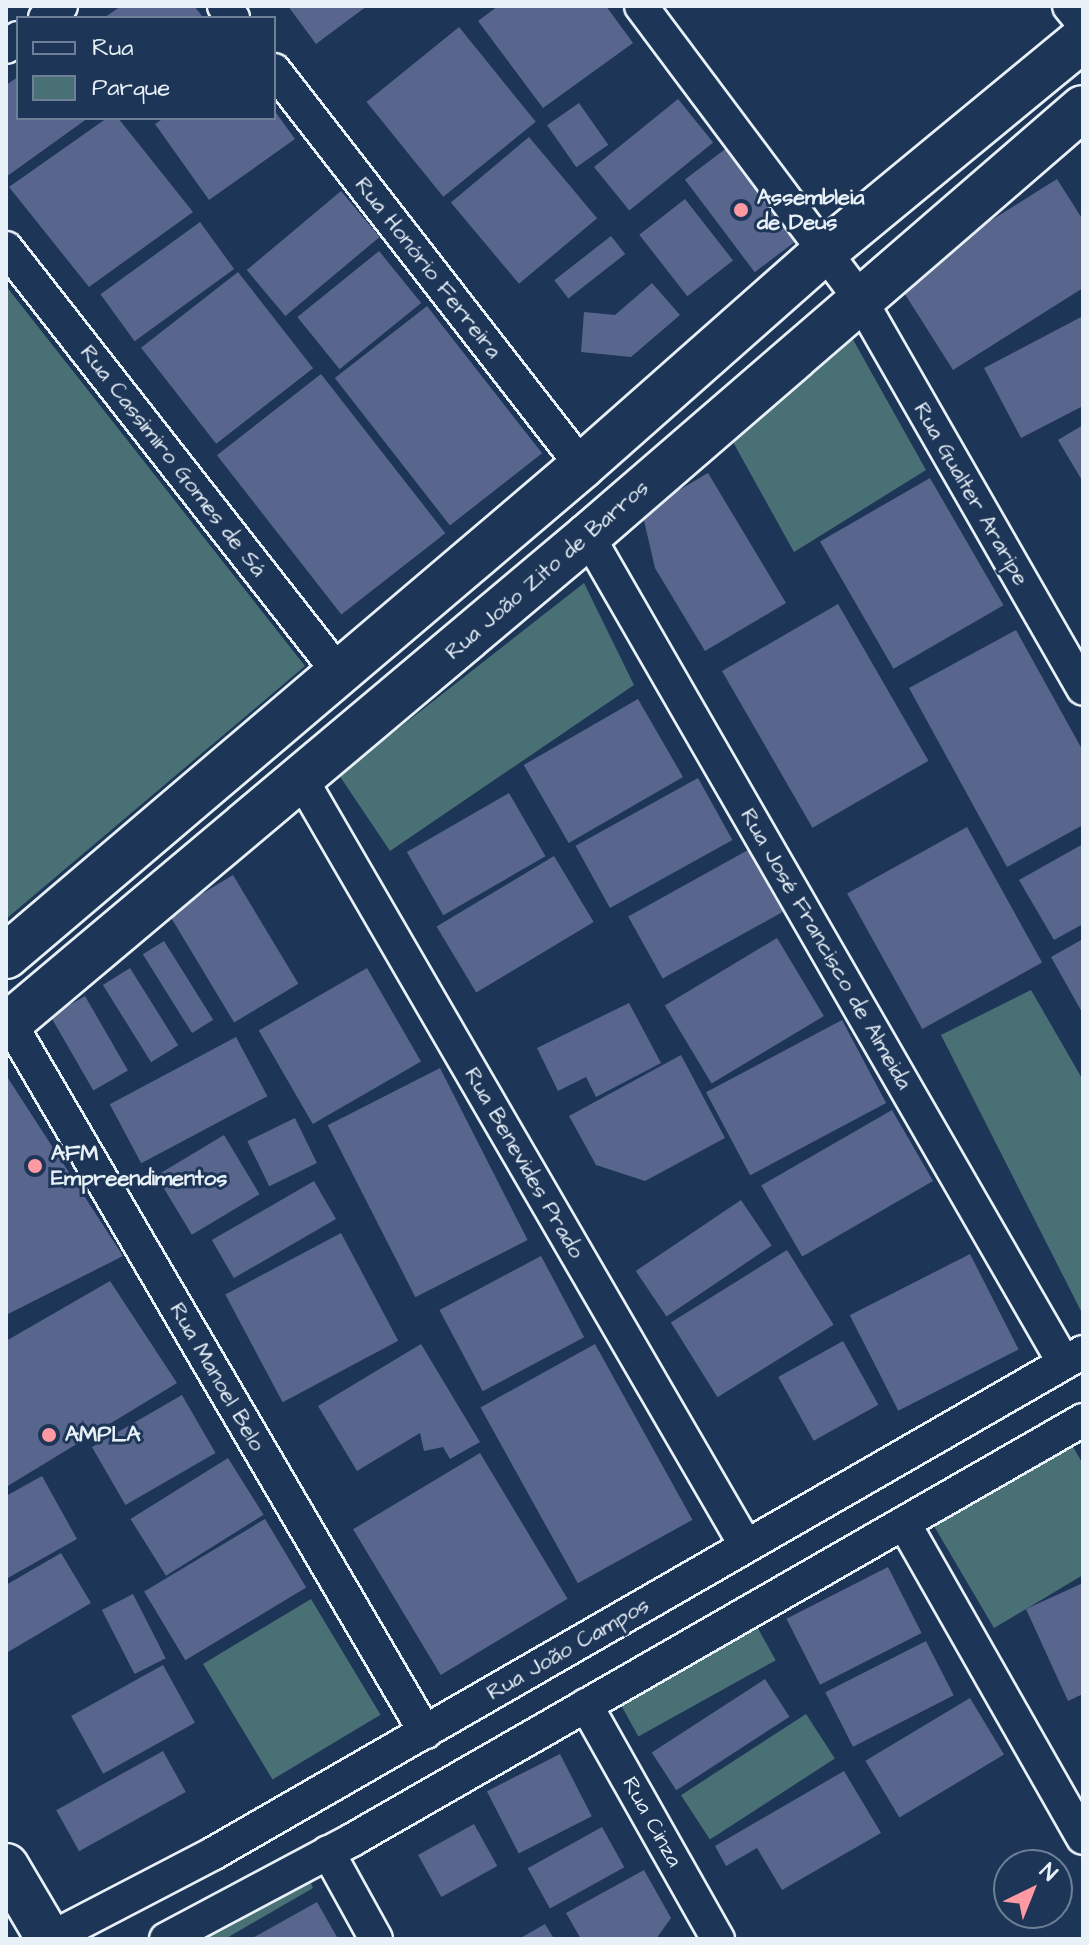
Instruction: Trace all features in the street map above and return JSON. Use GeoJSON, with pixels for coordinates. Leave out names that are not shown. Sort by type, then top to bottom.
{"type":"FeatureCollection","features":[{"type":"Feature","properties":{"kind":"street","name":"Rua Gualter Araripe"},"geometry":{"type":"LineString","coordinates":[[641,6],[827,250],[860,299],[1083,689]]}},
{"type":"Feature","properties":{"kind":"street"},"geometry":{"type":"LineString","coordinates":[[1069,6],[1083,23]]}},
{"type":"Feature","properties":{"kind":"street"},"geometry":{"type":"LineString","coordinates":[[6,956],[582,466],[827,250],[1083,39]]}},
{"type":"Feature","properties":{"kind":"street","name":"Rua Honório Ferreira"},"geometry":{"type":"LineString","coordinates":[[276,73],[582,466]]}},
{"type":"Feature","properties":{"kind":"street","name":"Rua João Zito de Barros"},"geometry":{"type":"LineString","coordinates":[[8,1024],[551,568],[1083,108]]}},
{"type":"Feature","properties":{"kind":"street","name":"Rua Cassimiro Gomes de Sá"},"geometry":{"type":"LineString","coordinates":[[6,248],[339,673]]}},
{"type":"Feature","properties":{"kind":"street"},"geometry":{"type":"LineString","coordinates":[[513,525],[551,568]]}},
{"type":"Feature","properties":{"kind":"street","name":"Rua José Francisco de Almeida"},"geometry":{"type":"LineString","coordinates":[[588,536],[1074,1357]]}},
{"type":"Feature","properties":{"kind":"street","name":"Rua Benevides Prado"},"geometry":{"type":"LineString","coordinates":[[302,780],[746,1546]]}},
{"type":"Feature","properties":{"kind":"street","name":"Rua Manoel Belo"},"geometry":{"type":"LineString","coordinates":[[8,1024],[425,1732]]}},
{"type":"Feature","properties":{"kind":"street","name":"Rua João Campos"},"geometry":{"type":"LineString","coordinates":[[49,1939],[214,1853],[1074,1357]]}},
{"type":"Feature","properties":{"kind":"street"},"geometry":{"type":"LineString","coordinates":[[166,1939],[328,1852],[1083,1420]]}},
{"type":"Feature","properties":{"kind":"street"},"geometry":{"type":"LineString","coordinates":[[904,1523],[1083,1838]]}},
{"type":"Feature","properties":{"kind":"street","name":"Rua Cinza"},"geometry":{"type":"LineString","coordinates":[[586,1705],[718,1939]]}},
{"type":"Feature","properties":{"kind":"street"},"geometry":{"type":"LineString","coordinates":[[328,1852],[376,1939]]}},
{"type":"Feature","properties":{"kind":"street"},"geometry":{"type":"LineString","coordinates":[[6,1866],[49,1939]]}},
{"type":"Feature","properties":{"kind":"green space"},"geometry":{"type":"Polygon","coordinates":[[[6,286],[305,666],[6,919],[6,286]]]}},
{"type":"Feature","properties":{"kind":"green space"},"geometry":{"type":"Polygon","coordinates":[[[851,336],[926,470],[794,552],[733,442],[851,336]]]}},
{"type":"Feature","properties":{"kind":"green space"},"geometry":{"type":"Polygon","coordinates":[[[584,583],[634,685],[390,851],[339,775],[584,583]]]}},
{"type":"Feature","properties":{"kind":"green space"},"geometry":{"type":"Polygon","coordinates":[[[1031,990],[1083,1080],[1083,1315],[941,1035],[1031,990]]]}},
{"type":"Feature","properties":{"kind":"green space"},"geometry":{"type":"Polygon","coordinates":[[[1069,1440],[1083,1464],[1083,1575],[994,1628],[931,1521],[1069,1440]]]}},
{"type":"Feature","properties":{"kind":"green space"},"geometry":{"type":"Polygon","coordinates":[[[311,1599],[381,1715],[273,1780],[203,1664],[311,1599]]]}},
{"type":"Feature","properties":{"kind":"green space"},"geometry":{"type":"Polygon","coordinates":[[[750,1614],[776,1660],[638,1736],[613,1690],[750,1614]]]}},
{"type":"Feature","properties":{"kind":"green space"},"geometry":{"type":"Polygon","coordinates":[[[806,1714],[835,1758],[710,1840],[681,1795],[806,1714]]]}},
{"type":"Feature","properties":{"kind":"green space"},"geometry":{"type":"Polygon","coordinates":[[[306,1871],[313,1888],[225,1939],[188,1939],[306,1871]]]}},
{"type":"Feature","properties":{"kind":"building"},"geometry":{"type":"Polygon","coordinates":[[[121,6],[194,6],[202,16],[107,16],[121,6]]]}},
{"type":"Feature","properties":{"kind":"building"},"geometry":{"type":"Polygon","coordinates":[[[288,6],[367,6],[316,44],[288,6]]]}},
{"type":"Feature","properties":{"kind":"building"},"geometry":{"type":"Polygon","coordinates":[[[498,6],[606,6],[633,43],[543,108],[478,21],[498,6]]]}},
{"type":"Feature","properties":{"kind":"building"},"geometry":{"type":"Polygon","coordinates":[[[459,27],[536,122],[443,197],[367,102],[459,27]]]}},
{"type":"Feature","properties":{"kind":"building"},"geometry":{"type":"Polygon","coordinates":[[[16,78],[16,120],[85,120],[6,177],[6,85],[16,78]]]}},
{"type":"Feature","properties":{"kind":"building"},"geometry":{"type":"Polygon","coordinates":[[[678,99],[713,143],[629,210],[594,167],[678,99]]]}},
{"type":"Feature","properties":{"kind":"building"},"geometry":{"type":"Polygon","coordinates":[[[579,103],[608,145],[576,167],[547,125],[579,103]]]}},
{"type":"Feature","properties":{"kind":"building"},"geometry":{"type":"Polygon","coordinates":[[[276,113],[295,139],[209,200],[155,124],[161,120],[276,120],[276,113]]]}},
{"type":"Feature","properties":{"kind":"building"},"geometry":{"type":"Polygon","coordinates":[[[104,120],[120,120],[193,212],[89,287],[9,187],[104,120]]]}},
{"type":"Feature","properties":{"kind":"building"},"geometry":{"type":"Polygon","coordinates":[[[529,137],[597,218],[519,284],[451,203],[529,137]]]}},
{"type":"Feature","properties":{"kind":"building","name":"Assembleia de Deus"},"geometry":{"type":"Polygon","coordinates":[[[728,147],[798,240],[755,272],[685,179],[728,147]]]}},
{"type":"Feature","properties":{"kind":"building"},"geometry":{"type":"Polygon","coordinates":[[[1057,179],[1083,220],[1083,288],[953,370],[896,280],[1057,179]]]}},
{"type":"Feature","properties":{"kind":"building"},"geometry":{"type":"Polygon","coordinates":[[[341,191],[380,237],[285,316],[247,270],[341,191]]]}},
{"type":"Feature","properties":{"kind":"building"},"geometry":{"type":"Polygon","coordinates":[[[685,199],[733,260],[687,296],[639,235],[685,199]]]}},
{"type":"Feature","properties":{"kind":"building"},"geometry":{"type":"Polygon","coordinates":[[[200,222],[234,269],[135,341],[100,294],[200,222]]]}},
{"type":"Feature","properties":{"kind":"building"},"geometry":{"type":"Polygon","coordinates":[[[611,236],[625,254],[568,298],[554,280],[611,236]]]}},
{"type":"Feature","properties":{"kind":"building"},"geometry":{"type":"Polygon","coordinates":[[[379,251],[421,303],[340,369],[297,317],[379,251]]]}},
{"type":"Feature","properties":{"kind":"building"},"geometry":{"type":"Polygon","coordinates":[[[238,272],[313,368],[216,444],[141,348],[238,272]]]}},
{"type":"Feature","properties":{"kind":"building"},"geometry":{"type":"Polygon","coordinates":[[[652,283],[680,315],[631,357],[581,352],[584,312],[615,315],[652,283]]]}},
{"type":"Feature","properties":{"kind":"building"},"geometry":{"type":"Polygon","coordinates":[[[427,306],[542,453],[450,525],[335,378],[427,306]]]}},
{"type":"Feature","properties":{"kind":"building"},"geometry":{"type":"Polygon","coordinates":[[[1083,316],[1083,406],[1021,438],[984,368],[1083,316]]]}},
{"type":"Feature","properties":{"kind":"building"},"geometry":{"type":"Polygon","coordinates":[[[321,374],[445,533],[341,614],[217,455],[321,374]]]}},
{"type":"Feature","properties":{"kind":"building"},"geometry":{"type":"Polygon","coordinates":[[[1083,425],[1083,482],[1058,440],[1083,425]]]}},
{"type":"Feature","properties":{"kind":"building"},"geometry":{"type":"Polygon","coordinates":[[[708,473],[786,603],[705,651],[655,568],[642,512],[708,473]]]}},
{"type":"Feature","properties":{"kind":"building"},"geometry":{"type":"Polygon","coordinates":[[[930,478],[1004,605],[894,669],[820,542],[930,478]]]}},
{"type":"Feature","properties":{"kind":"building"},"geometry":{"type":"Polygon","coordinates":[[[838,604],[928,761],[812,828],[722,671],[838,604]]]}},
{"type":"Feature","properties":{"kind":"building"},"geometry":{"type":"Polygon","coordinates":[[[1016,630],[1083,751],[1083,825],[1007,867],[909,688],[1016,630]]]}},
{"type":"Feature","properties":{"kind":"building"},"geometry":{"type":"Polygon","coordinates":[[[638,699],[683,777],[569,843],[524,765],[638,699]]]}},
{"type":"Feature","properties":{"kind":"building"},"geometry":{"type":"Polygon","coordinates":[[[698,778],[732,840],[610,908],[576,846],[698,778]]]}},
{"type":"Feature","properties":{"kind":"building"},"geometry":{"type":"Polygon","coordinates":[[[509,793],[546,856],[443,915],[407,852],[509,793]]]}},
{"type":"Feature","properties":{"kind":"building"},"geometry":{"type":"Polygon","coordinates":[[[967,827],[1042,963],[922,1029],[847,893],[967,827]]]}},
{"type":"Feature","properties":{"kind":"building"},"geometry":{"type":"Polygon","coordinates":[[[1083,844],[1083,924],[1054,940],[1019,880],[1083,844]]]}},
{"type":"Feature","properties":{"kind":"building"},"geometry":{"type":"Polygon","coordinates":[[[748,850],[782,912],[663,979],[628,916],[748,850]]]}},
{"type":"Feature","properties":{"kind":"building"},"geometry":{"type":"Polygon","coordinates":[[[554,856],[594,922],[476,993],[437,927],[554,856]]]}},
{"type":"Feature","properties":{"kind":"building"},"geometry":{"type":"Polygon","coordinates":[[[233,875],[298,984],[234,1022],[169,914],[233,875]]]}},
{"type":"Feature","properties":{"kind":"building"},"geometry":{"type":"Polygon","coordinates":[[[777,938],[824,1016],[712,1083],[665,1005],[777,938]]]}},
{"type":"Feature","properties":{"kind":"building"},"geometry":{"type":"Polygon","coordinates":[[[1083,939],[1083,1014],[1051,957],[1083,939]]]}},
{"type":"Feature","properties":{"kind":"building"},"geometry":{"type":"Polygon","coordinates":[[[164,941],[213,1020],[192,1033],[143,954],[164,941]]]}},
{"type":"Feature","properties":{"kind":"building"},"geometry":{"type":"Polygon","coordinates":[[[130,968],[178,1045],[151,1062],[103,985],[130,968]]]}},
{"type":"Feature","properties":{"kind":"building"},"geometry":{"type":"Polygon","coordinates":[[[367,968],[421,1062],[313,1124],[259,1030],[367,968]]]}},
{"type":"Feature","properties":{"kind":"building"},"geometry":{"type":"Polygon","coordinates":[[[85,996],[128,1070],[93,1090],[50,1016],[85,996]]]}},
{"type":"Feature","properties":{"kind":"building"},"geometry":{"type":"Polygon","coordinates":[[[629,1003],[661,1063],[596,1097],[586,1077],[558,1091],[537,1048],[629,1003]]]}},
{"type":"Feature","properties":{"kind":"building"},"geometry":{"type":"Polygon","coordinates":[[[842,1020],[886,1103],[750,1175],[706,1092],[842,1020]]]}},
{"type":"Feature","properties":{"kind":"building"},"geometry":{"type":"Polygon","coordinates":[[[236,1037],[267,1096],[141,1163],[110,1104],[236,1037]]]}},
{"type":"Feature","properties":{"kind":"building"},"geometry":{"type":"Polygon","coordinates":[[[681,1055],[725,1138],[645,1181],[596,1165],[569,1116],[681,1055]]]}},
{"type":"Feature","properties":{"kind":"building"},"geometry":{"type":"Polygon","coordinates":[[[440,1068],[528,1240],[415,1297],[328,1125],[440,1068]]]}},
{"type":"Feature","properties":{"kind":"building","name":"AFM Empreendimentos"},"geometry":{"type":"Polygon","coordinates":[[[6,1075],[123,1256],[6,1315],[6,1075]]]}},
{"type":"Feature","properties":{"kind":"building"},"geometry":{"type":"Polygon","coordinates":[[[892,1110],[933,1181],[802,1257],[761,1186],[892,1110]]]}},
{"type":"Feature","properties":{"kind":"building"},"geometry":{"type":"Polygon","coordinates":[[[295,1118],[317,1163],[269,1186],[247,1141],[295,1118]]]}},
{"type":"Feature","properties":{"kind":"building"},"geometry":{"type":"Polygon","coordinates":[[[224,1135],[260,1194],[192,1235],[156,1176],[224,1135]]]}},
{"type":"Feature","properties":{"kind":"building"},"geometry":{"type":"Polygon","coordinates":[[[314,1181],[336,1219],[234,1278],[212,1240],[314,1181]]]}},
{"type":"Feature","properties":{"kind":"building"},"geometry":{"type":"Polygon","coordinates":[[[741,1200],[772,1246],[666,1317],[636,1271],[741,1200]]]}},
{"type":"Feature","properties":{"kind":"building"},"geometry":{"type":"Polygon","coordinates":[[[341,1233],[398,1341],[283,1402],[225,1295],[341,1233]]]}},
{"type":"Feature","properties":{"kind":"building"},"geometry":{"type":"Polygon","coordinates":[[[787,1250],[834,1325],[717,1397],[671,1323],[787,1250]]]}},
{"type":"Feature","properties":{"kind":"building"},"geometry":{"type":"Polygon","coordinates":[[[970,1254],[1019,1349],[898,1411],[850,1315],[970,1254]]]}},
{"type":"Feature","properties":{"kind":"building"},"geometry":{"type":"Polygon","coordinates":[[[541,1256],[584,1337],[483,1391],[439,1310],[541,1256]]]}},
{"type":"Feature","properties":{"kind":"building","name":"AMPLA"},"geometry":{"type":"Polygon","coordinates":[[[110,1281],[177,1383],[6,1487],[6,1341],[110,1281]]]}},
{"type":"Feature","properties":{"kind":"building"},"geometry":{"type":"Polygon","coordinates":[[[843,1341],[878,1405],[814,1441],[778,1377],[843,1341]]]}},
{"type":"Feature","properties":{"kind":"building"},"geometry":{"type":"Polygon","coordinates":[[[421,1344],[480,1442],[450,1459],[443,1447],[424,1451],[420,1433],[357,1471],[318,1406],[421,1344]]]}},
{"type":"Feature","properties":{"kind":"building"},"geometry":{"type":"Polygon","coordinates":[[[595,1344],[692,1520],[578,1583],[480,1408],[595,1344]]]}},
{"type":"Feature","properties":{"kind":"building"},"geometry":{"type":"Polygon","coordinates":[[[182,1395],[216,1453],[125,1505],[92,1447],[182,1395]]]}},
{"type":"Feature","properties":{"kind":"building"},"geometry":{"type":"Polygon","coordinates":[[[480,1453],[568,1599],[441,1675],[353,1529],[480,1453]]]}},
{"type":"Feature","properties":{"kind":"building"},"geometry":{"type":"Polygon","coordinates":[[[228,1458],[264,1515],[166,1576],[130,1519],[228,1458]]]}},
{"type":"Feature","properties":{"kind":"building"},"geometry":{"type":"Polygon","coordinates":[[[42,1476],[77,1539],[6,1579],[6,1496],[42,1476]]]}},
{"type":"Feature","properties":{"kind":"building"},"geometry":{"type":"Polygon","coordinates":[[[265,1519],[306,1588],[185,1660],[144,1592],[265,1519]]]}},
{"type":"Feature","properties":{"kind":"building"},"geometry":{"type":"Polygon","coordinates":[[[61,1553],[91,1603],[8,1652],[6,1585],[61,1553]]]}},
{"type":"Feature","properties":{"kind":"building"},"geometry":{"type":"Polygon","coordinates":[[[888,1567],[922,1633],[820,1685],[786,1619],[888,1567]]]}},
{"type":"Feature","properties":{"kind":"building"},"geometry":{"type":"Polygon","coordinates":[[[1083,1583],[1083,1694],[1068,1701],[1026,1609],[1083,1583]]]}},
{"type":"Feature","properties":{"kind":"building"},"geometry":{"type":"Polygon","coordinates":[[[133,1594],[166,1658],[135,1674],[102,1610],[133,1594]]]}},
{"type":"Feature","properties":{"kind":"building"},"geometry":{"type":"Polygon","coordinates":[[[926,1641],[954,1695],[853,1747],[825,1692],[926,1641]]]}},
{"type":"Feature","properties":{"kind":"building"},"geometry":{"type":"Polygon","coordinates":[[[163,1665],[195,1723],[103,1774],[71,1716],[163,1665]]]}},
{"type":"Feature","properties":{"kind":"building"},"geometry":{"type":"Polygon","coordinates":[[[765,1679],[790,1717],[676,1790],[652,1753],[765,1679]]]}},
{"type":"Feature","properties":{"kind":"building"},"geometry":{"type":"Polygon","coordinates":[[[970,1698],[1004,1755],[899,1817],[865,1761],[970,1698]]]}},
{"type":"Feature","properties":{"kind":"building"},"geometry":{"type":"Polygon","coordinates":[[[163,1751],[186,1792],[79,1851],[56,1810],[163,1751]]]}},
{"type":"Feature","properties":{"kind":"building"},"geometry":{"type":"Polygon","coordinates":[[[560,1754],[592,1816],[519,1854],[487,1791],[560,1754]]]}},
{"type":"Feature","properties":{"kind":"building"},"geometry":{"type":"Polygon","coordinates":[[[844,1771],[881,1833],[782,1890],[757,1848],[726,1866],[715,1846],[844,1771]]]}},
{"type":"Feature","properties":{"kind":"building"},"geometry":{"type":"Polygon","coordinates":[[[474,1824],[497,1866],[441,1897],[418,1855],[474,1824]]]}},
{"type":"Feature","properties":{"kind":"building"},"geometry":{"type":"Polygon","coordinates":[[[602,1827],[624,1867],[550,1908],[528,1868],[602,1827]]]}},
{"type":"Feature","properties":{"kind":"building"},"geometry":{"type":"Polygon","coordinates":[[[644,1870],[671,1918],[656,1939],[581,1939],[566,1913],[644,1870]]]}},
{"type":"Feature","properties":{"kind":"building"},"geometry":{"type":"Polygon","coordinates":[[[317,1902],[338,1939],[251,1939],[317,1902]]]}},
{"type":"Feature","properties":{"kind":"building"},"geometry":{"type":"Polygon","coordinates":[[[545,1924],[554,1939],[519,1939],[545,1924]]]}},
{"type":"Feature","properties":{"kind":"place","name":"Assembleia de Deus"},"geometry":{"type":"Point","coordinates":[741,210]}},
{"type":"Feature","properties":{"kind":"place","name":"AFM Empreendimentos"},"geometry":{"type":"Point","coordinates":[35,1166]}},
{"type":"Feature","properties":{"kind":"place","name":"AMPLA"},"geometry":{"type":"Point","coordinates":[49,1435]}}]}
